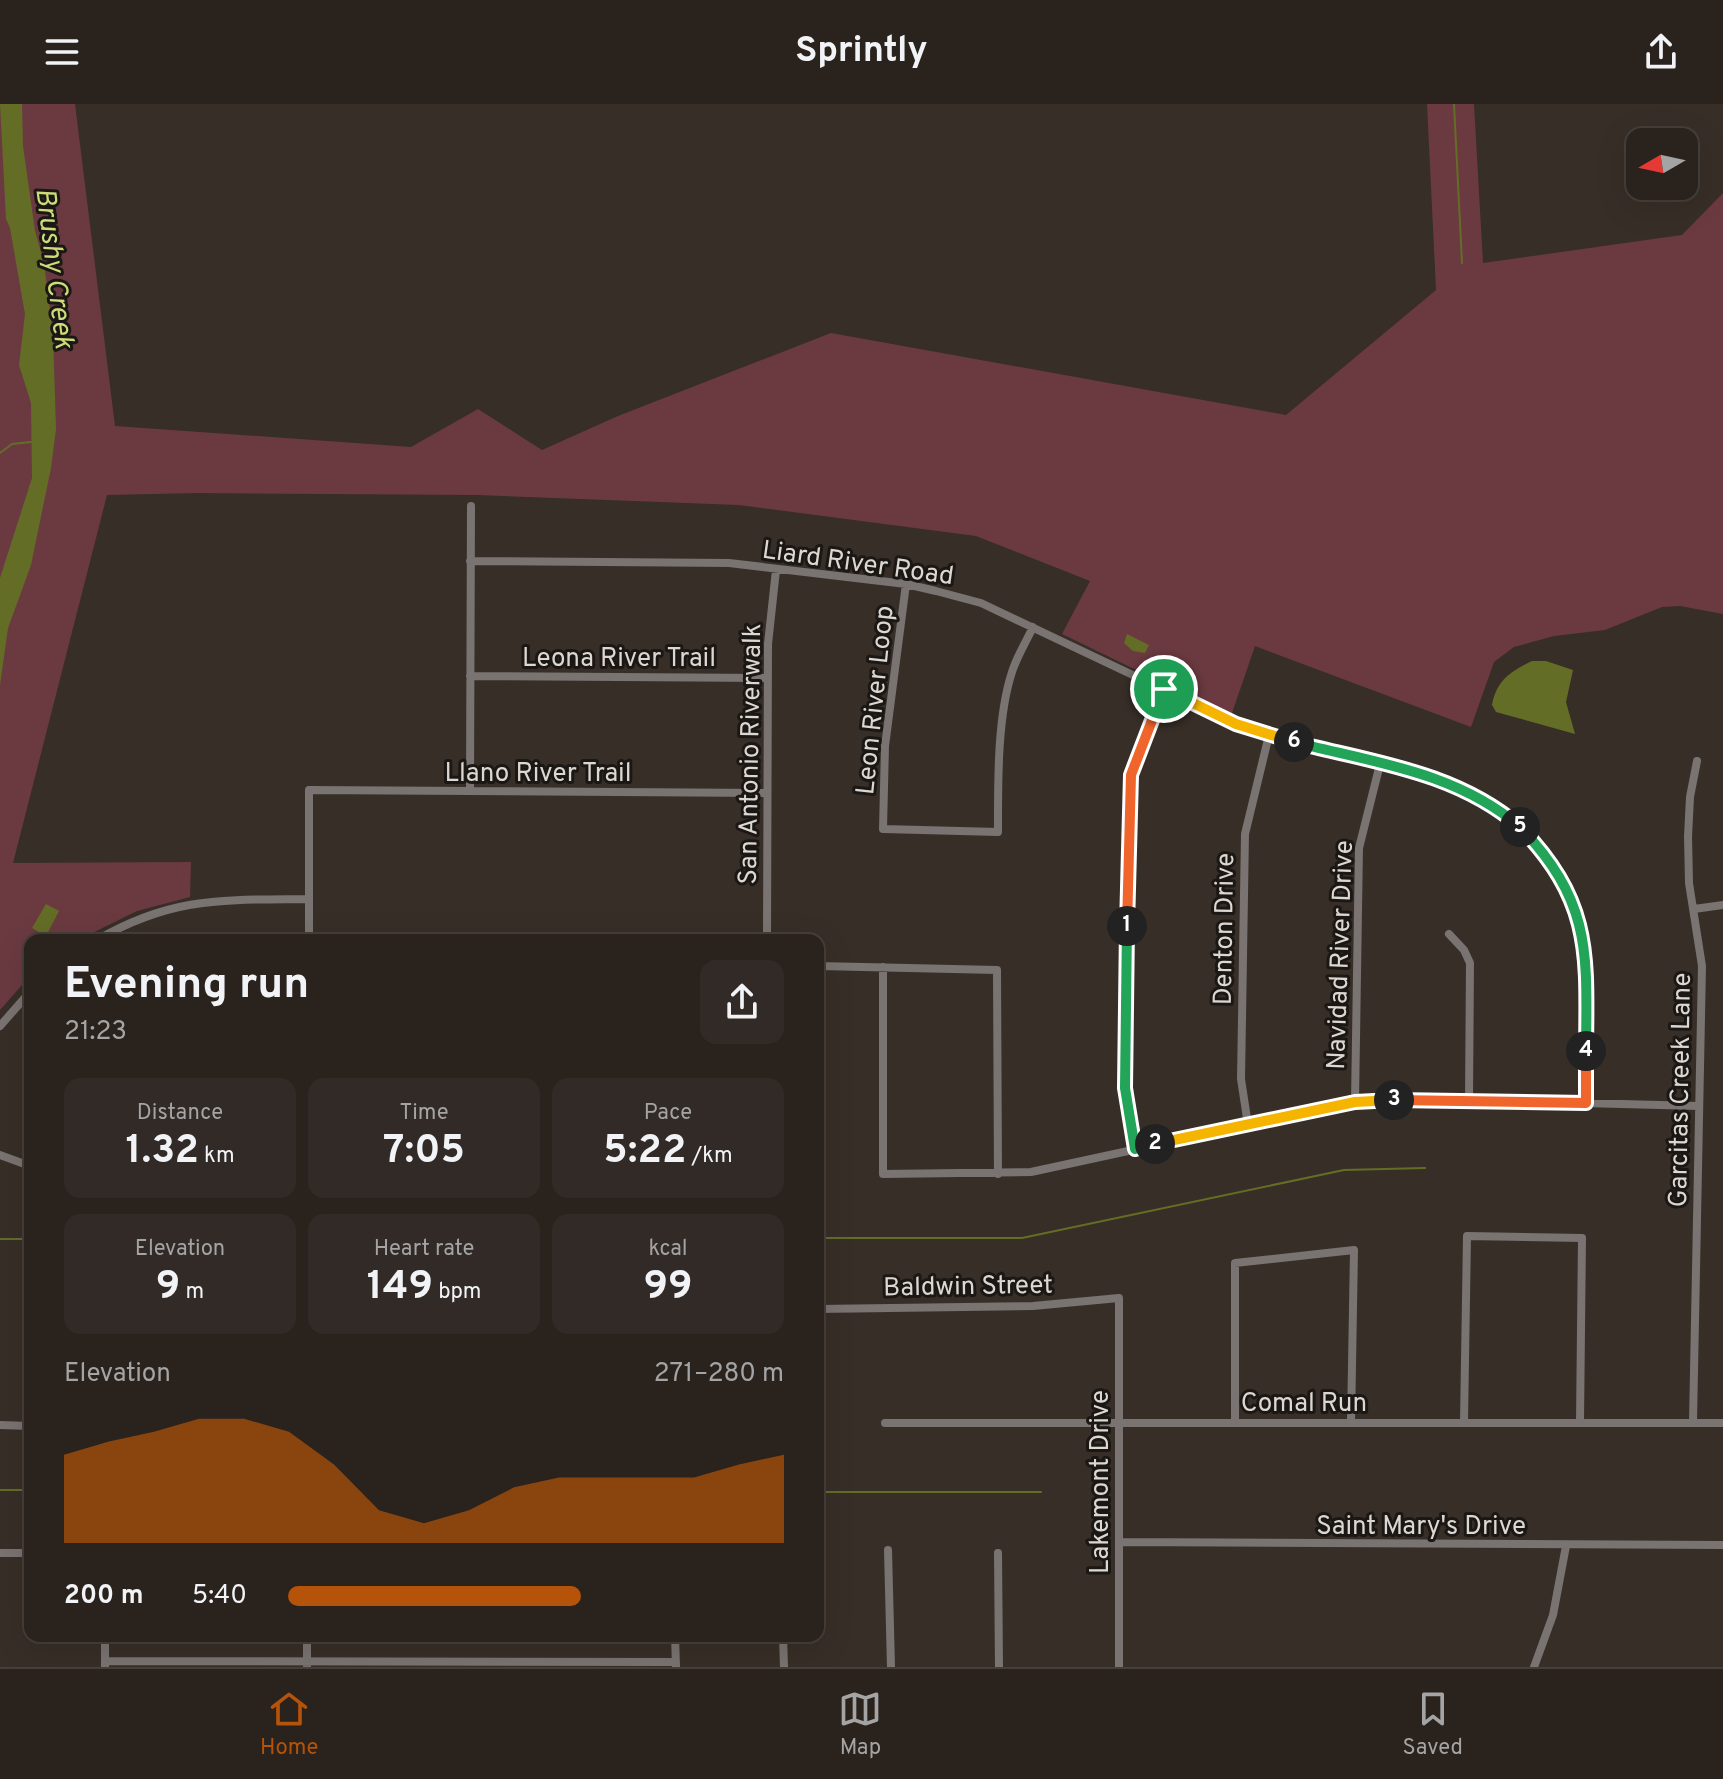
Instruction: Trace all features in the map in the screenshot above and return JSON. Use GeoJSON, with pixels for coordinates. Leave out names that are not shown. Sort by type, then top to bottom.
{"type":"FeatureCollection","features":[{"type":"Feature","properties":{"kind":"street"},"geometry":{"type":"LineString","coordinates":[[470,791],[471,506]]}},
{"type":"Feature","properties":{"kind":"street","name":"Liard River Road"},"geometry":{"type":"LineString","coordinates":[[470,561],[729,563],[906,584],[981,603],[1217,716],[1269,735],[1440,780],[1483,799],[1519,825],[1553,866],[1569,893],[1582,930],[1587,963],[1586,1103]]}},
{"type":"Feature","properties":{"kind":"street","name":"San Antonio Riverwalk"},"geometry":{"type":"LineString","coordinates":[[767,934],[768,632],[776,570]]}},
{"type":"Feature","properties":{"kind":"street","name":"Leon River Loop"},"geometry":{"type":"LineString","coordinates":[[906,584],[885,746],[883,829],[998,832],[1006,701],[1011,673],[1033,627]]}},
{"type":"Feature","properties":{"kind":"street","name":"Leona River Trail"},"geometry":{"type":"LineString","coordinates":[[470,676],[768,678]]}},
{"type":"Feature","properties":{"kind":"street"},"geometry":{"type":"LineString","coordinates":[[1135,1149],[1125,1079],[1129,790],[1134,762],[1164,689]]}},
{"type":"Feature","properties":{"kind":"street","name":"Denton Drive"},"geometry":{"type":"LineString","coordinates":[[1248,1125],[1241,1079],[1245,834],[1269,735]]}},
{"type":"Feature","properties":{"kind":"street","name":"Garcitas Creek Lane"},"geometry":{"type":"LineString","coordinates":[[1693,1422],[1702,966],[1688,874],[1688,837],[1690,797],[1697,761]]}},
{"type":"Feature","properties":{"kind":"street","name":"Navidad River Drive"},"geometry":{"type":"LineString","coordinates":[[1355,1102],[1359,848],[1380,764]]}},
{"type":"Feature","properties":{"kind":"street","name":"Llano River Trail"},"geometry":{"type":"LineString","coordinates":[[309,899],[309,790],[767,793]]}},
{"type":"Feature","properties":{"kind":"street"},"geometry":{"type":"LineString","coordinates":[[107,934],[158,911],[204,901],[309,899],[309,934]]}},
{"type":"Feature","properties":{"kind":"street"},"geometry":{"type":"LineString","coordinates":[[1694,909],[1723,905]]}},
{"type":"Feature","properties":{"kind":"street"},"geometry":{"type":"LineString","coordinates":[[1449,934],[1464,950],[1470,963],[1469,1100]]}},
{"type":"Feature","properties":{"kind":"street"},"geometry":{"type":"LineString","coordinates":[[824,966],[997,970],[998,1174]]}},
{"type":"Feature","properties":{"kind":"street"},"geometry":{"type":"LineString","coordinates":[[883,967],[883,1174],[1031,1172],[1355,1102],[1469,1100],[1699,1106]]}},
{"type":"Feature","properties":{"kind":"street"},"geometry":{"type":"LineString","coordinates":[[0,1026],[24,999]]}},
{"type":"Feature","properties":{"kind":"street"},"geometry":{"type":"LineString","coordinates":[[0,1155],[24,1164]]}},
{"type":"Feature","properties":{"kind":"street"},"geometry":{"type":"LineString","coordinates":[[1464,1422],[1467,1236],[1582,1238],[1580,1422]]}},
{"type":"Feature","properties":{"kind":"street"},"geometry":{"type":"LineString","coordinates":[[1235,1422],[1235,1263],[1354,1250],[1351,1423]]}},
{"type":"Feature","properties":{"kind":"street","name":"Baldwin Street"},"geometry":{"type":"LineString","coordinates":[[824,1309],[1033,1306],[1119,1298]]}},
{"type":"Feature","properties":{"kind":"street","name":"Lakemont Drive"},"geometry":{"type":"LineString","coordinates":[[1119,1298],[1119,1667]]}},
{"type":"Feature","properties":{"kind":"street","name":"Comal Run"},"geometry":{"type":"LineString","coordinates":[[885,1423],[1723,1423]]}},
{"type":"Feature","properties":{"kind":"street"},"geometry":{"type":"LineString","coordinates":[[0,1425],[24,1426]]}},
{"type":"Feature","properties":{"kind":"street","name":"Saint Mary's Drive"},"geometry":{"type":"LineString","coordinates":[[1119,1542],[1723,1545]]}},
{"type":"Feature","properties":{"kind":"street"},"geometry":{"type":"LineString","coordinates":[[1534,1667],[1553,1615],[1566,1546]]}},
{"type":"Feature","properties":{"kind":"street"},"geometry":{"type":"LineString","coordinates":[[888,1550],[891,1667]]}},
{"type":"Feature","properties":{"kind":"street"},"geometry":{"type":"LineString","coordinates":[[0,1553],[24,1553]]}},
{"type":"Feature","properties":{"kind":"street"},"geometry":{"type":"LineString","coordinates":[[998,1553],[999,1667]]}},
{"type":"Feature","properties":{"kind":"street"},"geometry":{"type":"LineString","coordinates":[[105,1642],[105,1664],[307,1665],[676,1664],[675,1642]]}},
{"type":"Feature","properties":{"kind":"street"},"geometry":{"type":"LineString","coordinates":[[307,1642],[307,1665]]}},
{"type":"Feature","properties":{"kind":"street"},"geometry":{"type":"LineString","coordinates":[[783,1642],[784,1667]]}},
{"type":"Feature","properties":{"kind":"shaded area"},"geometry":{"type":"Polygon","coordinates":[[[0,104],[75,104],[115,426],[411,447],[478,409],[542,450],[618,416],[831,333],[1286,415],[1436,290],[1427,104],[1474,104],[1483,263],[1682,235],[1723,193],[1723,614],[1680,606],[1662,607],[1605,630],[1554,636],[1514,647],[1494,662],[1471,727],[1255,646],[1231,716],[1062,634],[1090,581],[976,536],[739,505],[477,495],[107,495],[13,863],[191,862],[190,897],[137,911],[90,934],[24,934],[24,983],[0,1010],[0,104]]]}},
{"type":"Feature","properties":{"kind":"shaded area"},"geometry":{"type":"Polygon","coordinates":[[[0,104],[22,104],[23,146],[53,335],[56,429],[31,565],[8,628],[0,685],[0,578],[32,478],[31,403],[19,365],[25,314],[6,219],[0,104]]]}},
{"type":"Feature","properties":{"kind":"shaded area"},"geometry":{"type":"Polygon","coordinates":[[[1127,634],[1149,645],[1145,653],[1133,651],[1124,643],[1127,634]]]}},
{"type":"Feature","properties":{"kind":"shaded area"},"geometry":{"type":"Polygon","coordinates":[[[1532,661],[1546,661],[1573,670],[1566,702],[1575,734],[1496,712],[1492,705],[1501,683],[1532,661]]]}},
{"type":"Feature","properties":{"kind":"shaded area"},"geometry":{"type":"Polygon","coordinates":[[[46,904],[59,911],[47,934],[32,928],[46,904]]]}},
{"type":"Feature","properties":{"kind":"waterway"},"geometry":{"type":"LineString","coordinates":[[1454,104],[1462,263]]}},
{"type":"Feature","properties":{"kind":"waterway"},"geometry":{"type":"LineString","coordinates":[[0,453],[12,444],[31,442]]}},
{"type":"Feature","properties":{"kind":"waterway"},"geometry":{"type":"LineString","coordinates":[[824,1238],[1022,1238],[1344,1170],[1425,1168]]}},
{"type":"Feature","properties":{"kind":"waterway"},"geometry":{"type":"LineString","coordinates":[[0,1239],[24,1239]]}},
{"type":"Feature","properties":{"kind":"waterway"},"geometry":{"type":"LineString","coordinates":[[0,1490],[24,1490]]}},
{"type":"Feature","properties":{"kind":"waterway"},"geometry":{"type":"LineString","coordinates":[[824,1492],[1041,1492]]}},
{"type":"Feature","properties":{"kind":"route"},"geometry":{"type":"LineString","coordinates":[[1164,689],[1217,716],[1269,735],[1440,780],[1483,799],[1519,825],[1553,866],[1569,893],[1582,930],[1587,963],[1586,1103],[1355,1102],[1135,1149],[1125,1088],[1129,790],[1134,762],[1164,689]]}},
{"type":"Feature","properties":{"kind":"water label","name":"Brushy Creek"},"geometry":{"type":"Point","coordinates":[56,268]}}]}
